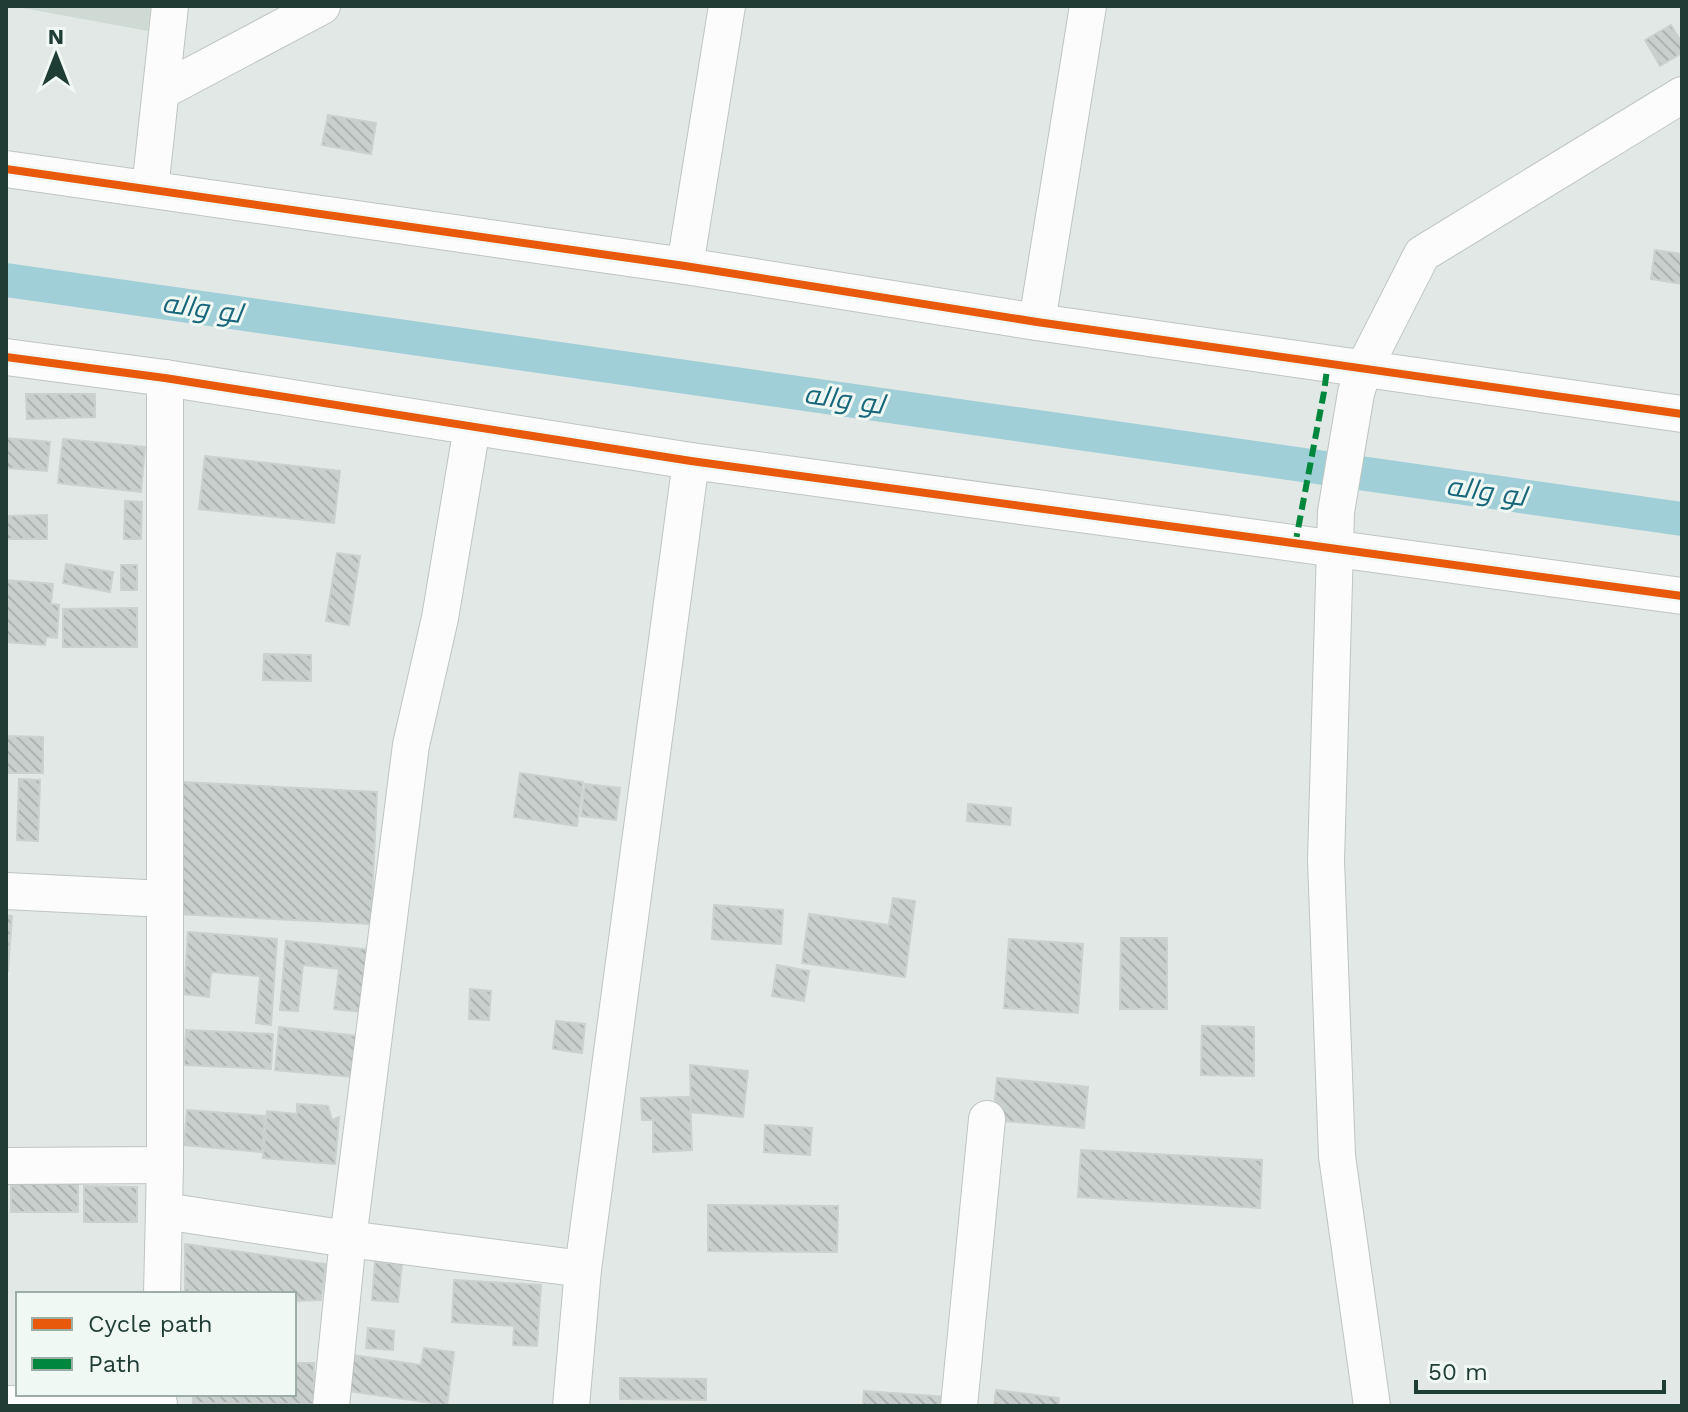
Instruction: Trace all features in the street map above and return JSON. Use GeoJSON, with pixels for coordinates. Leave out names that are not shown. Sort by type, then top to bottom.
{"type":"FeatureCollection","features":[{"type":"Feature","properties":{"kind":"street"},"geometry":{"type":"LineString","coordinates":[[150,189],[170,6]]}},
{"type":"Feature","properties":{"kind":"street"},"geometry":{"type":"LineString","coordinates":[[162,91],[322,6]]}},
{"type":"Feature","properties":{"kind":"street"},"geometry":{"type":"LineString","coordinates":[[685,266],[727,6]]}},
{"type":"Feature","properties":{"kind":"street"},"geometry":{"type":"LineString","coordinates":[[1037,322],[1088,6]]}},
{"type":"Feature","properties":{"kind":"street"},"geometry":{"type":"LineString","coordinates":[[1372,1406],[1337,1156],[1326,860],[1336,512],[1360,381],[1422,254],[1682,95]]}},
{"type":"Feature","properties":{"kind":"street"},"geometry":{"type":"LineString","coordinates":[[6,169],[685,266],[1037,322],[1360,381],[1682,414]]}},
{"type":"Feature","properties":{"kind":"street"},"geometry":{"type":"LineString","coordinates":[[6,357],[165,378],[691,461],[1682,596]]}},
{"type":"Feature","properties":{"kind":"street"},"geometry":{"type":"LineString","coordinates":[[162,1292],[165,1165],[165,378]]}},
{"type":"Feature","properties":{"kind":"street"},"geometry":{"type":"LineString","coordinates":[[331,1406],[348,1239],[411,745],[440,618],[472,427]]}},
{"type":"Feature","properties":{"kind":"street"},"geometry":{"type":"LineString","coordinates":[[571,1406],[583,1269],[691,461]]}},
{"type":"Feature","properties":{"kind":"street"},"geometry":{"type":"LineString","coordinates":[[6,891],[165,899]]}},
{"type":"Feature","properties":{"kind":"street"},"geometry":{"type":"LineString","coordinates":[[959,1406],[987,1119]]}},
{"type":"Feature","properties":{"kind":"street"},"geometry":{"type":"LineString","coordinates":[[6,1166],[165,1165]]}},
{"type":"Feature","properties":{"kind":"street"},"geometry":{"type":"LineString","coordinates":[[164,1211],[348,1239],[583,1269]]}},
{"type":"Feature","properties":{"kind":"street"},"geometry":{"type":"LineString","coordinates":[[6,1404],[159,1401]]}},
{"type":"Feature","properties":{"kind":"shaded area"},"geometry":{"type":"Polygon","coordinates":[[[12,6],[151,6],[148,31],[12,6]]]}},
{"type":"Feature","properties":{"kind":"building"},"geometry":{"type":"Polygon","coordinates":[[[1671,25],[1682,43],[1682,53],[1660,66],[1645,40],[1671,25]]]}},
{"type":"Feature","properties":{"kind":"building"},"geometry":{"type":"Polygon","coordinates":[[[328,115],[376,123],[371,154],[322,145],[328,115]]]}},
{"type":"Feature","properties":{"kind":"building"},"geometry":{"type":"Polygon","coordinates":[[[1655,250],[1682,254],[1682,284],[1651,279],[1655,250]]]}},
{"type":"Feature","properties":{"kind":"building"},"geometry":{"type":"Polygon","coordinates":[[[26,394],[95,394],[95,417],[27,419],[26,394]]]}},
{"type":"Feature","properties":{"kind":"building"},"geometry":{"type":"Polygon","coordinates":[[[6,438],[50,442],[47,471],[6,468],[6,438]]]}},
{"type":"Feature","properties":{"kind":"building"},"geometry":{"type":"Polygon","coordinates":[[[63,439],[145,447],[141,492],[58,483],[63,439]]]}},
{"type":"Feature","properties":{"kind":"building"},"geometry":{"type":"Polygon","coordinates":[[[205,456],[340,471],[334,523],[199,509],[205,456]]]}},
{"type":"Feature","properties":{"kind":"building"},"geometry":{"type":"Polygon","coordinates":[[[125,501],[142,502],[141,539],[124,539],[125,501]]]}},
{"type":"Feature","properties":{"kind":"building"},"geometry":{"type":"Polygon","coordinates":[[[47,515],[47,539],[6,539],[6,516],[47,515]]]}},
{"type":"Feature","properties":{"kind":"building"},"geometry":{"type":"Polygon","coordinates":[[[337,553],[360,556],[349,625],[326,621],[337,553]]]}},
{"type":"Feature","properties":{"kind":"building"},"geometry":{"type":"Polygon","coordinates":[[[66,564],[113,572],[110,592],[63,583],[66,564]]]}},
{"type":"Feature","properties":{"kind":"building"},"geometry":{"type":"Polygon","coordinates":[[[121,565],[137,565],[137,590],[121,590],[121,565]]]}},
{"type":"Feature","properties":{"kind":"building"},"geometry":{"type":"Polygon","coordinates":[[[6,580],[53,584],[51,604],[59,605],[57,638],[46,637],[45,645],[6,642],[6,580]]]}},
{"type":"Feature","properties":{"kind":"building"},"geometry":{"type":"Polygon","coordinates":[[[137,608],[137,647],[63,647],[63,609],[137,608]]]}},
{"type":"Feature","properties":{"kind":"building"},"geometry":{"type":"Polygon","coordinates":[[[264,654],[311,655],[311,681],[263,680],[264,654]]]}},
{"type":"Feature","properties":{"kind":"building"},"geometry":{"type":"Polygon","coordinates":[[[6,736],[43,737],[43,773],[6,773],[6,736]]]}},
{"type":"Feature","properties":{"kind":"building"},"geometry":{"type":"Polygon","coordinates":[[[520,773],[583,782],[577,826],[514,817],[520,773]]]}},
{"type":"Feature","properties":{"kind":"building"},"geometry":{"type":"Polygon","coordinates":[[[19,779],[40,780],[38,841],[17,840],[19,779]]]}},
{"type":"Feature","properties":{"kind":"building"},"geometry":{"type":"Polygon","coordinates":[[[183,782],[377,792],[371,924],[176,914],[183,782]]]}},
{"type":"Feature","properties":{"kind":"building"},"geometry":{"type":"Polygon","coordinates":[[[585,784],[620,788],[616,820],[581,816],[585,784]]]}},
{"type":"Feature","properties":{"kind":"building"},"geometry":{"type":"Polygon","coordinates":[[[968,804],[1011,808],[1010,825],[967,821],[968,804]]]}},
{"type":"Feature","properties":{"kind":"building"},"geometry":{"type":"Polygon","coordinates":[[[893,898],[915,901],[905,977],[802,963],[809,914],[889,925],[893,898]]]}},
{"type":"Feature","properties":{"kind":"building"},"geometry":{"type":"Polygon","coordinates":[[[714,905],[783,910],[781,944],[712,939],[714,905]]]}},
{"type":"Feature","properties":{"kind":"building"},"geometry":{"type":"Polygon","coordinates":[[[6,915],[12,916],[8,971],[6,971],[6,915]]]}},
{"type":"Feature","properties":{"kind":"building"},"geometry":{"type":"Polygon","coordinates":[[[188,932],[277,939],[271,1025],[256,1023],[260,976],[211,972],[209,997],[184,994],[188,932]]]}},
{"type":"Feature","properties":{"kind":"building"},"geometry":{"type":"Polygon","coordinates":[[[1121,938],[1167,938],[1167,1009],[1120,1009],[1121,938]]]}},
{"type":"Feature","properties":{"kind":"building"},"geometry":{"type":"Polygon","coordinates":[[[1009,939],[1083,944],[1078,1013],[1004,1008],[1009,939]]]}},
{"type":"Feature","properties":{"kind":"building"},"geometry":{"type":"Polygon","coordinates":[[[286,941],[373,950],[362,1012],[334,1009],[339,969],[303,965],[298,1011],[280,1010],[286,941]]]}},
{"type":"Feature","properties":{"kind":"building"},"geometry":{"type":"Polygon","coordinates":[[[777,965],[809,971],[804,1001],[772,996],[777,965]]]}},
{"type":"Feature","properties":{"kind":"building"},"geometry":{"type":"Polygon","coordinates":[[[470,989],[491,991],[489,1020],[469,1019],[470,989]]]}},
{"type":"Feature","properties":{"kind":"building"},"geometry":{"type":"Polygon","coordinates":[[[556,1021],[585,1024],[582,1053],[553,1049],[556,1021]]]}},
{"type":"Feature","properties":{"kind":"building"},"geometry":{"type":"Polygon","coordinates":[[[1202,1026],[1254,1027],[1254,1076],[1201,1075],[1202,1026]]]}},
{"type":"Feature","properties":{"kind":"building"},"geometry":{"type":"Polygon","coordinates":[[[279,1027],[357,1036],[353,1077],[275,1070],[279,1027]]]}},
{"type":"Feature","properties":{"kind":"building"},"geometry":{"type":"Polygon","coordinates":[[[186,1030],[273,1034],[271,1069],[184,1065],[186,1030]]]}},
{"type":"Feature","properties":{"kind":"building"},"geometry":{"type":"Polygon","coordinates":[[[690,1065],[748,1071],[743,1117],[691,1112],[690,1065]]]}},
{"type":"Feature","properties":{"kind":"building"},"geometry":{"type":"Polygon","coordinates":[[[997,1078],[1088,1087],[1084,1128],[993,1120],[997,1078]]]}},
{"type":"Feature","properties":{"kind":"building"},"geometry":{"type":"Polygon","coordinates":[[[690,1097],[692,1150],[653,1152],[653,1120],[642,1120],[641,1098],[690,1097]]]}},
{"type":"Feature","properties":{"kind":"building"},"geometry":{"type":"Polygon","coordinates":[[[297,1104],[328,1106],[332,1120],[339,1117],[335,1164],[263,1158],[267,1111],[297,1114],[297,1104]]]}},
{"type":"Feature","properties":{"kind":"building"},"geometry":{"type":"Polygon","coordinates":[[[187,1110],[265,1116],[262,1152],[184,1145],[187,1110]]]}},
{"type":"Feature","properties":{"kind":"building"},"geometry":{"type":"Polygon","coordinates":[[[765,1125],[812,1128],[810,1155],[764,1152],[765,1125]]]}},
{"type":"Feature","properties":{"kind":"building"},"geometry":{"type":"Polygon","coordinates":[[[1081,1150],[1262,1160],[1260,1208],[1078,1197],[1081,1150]]]}},
{"type":"Feature","properties":{"kind":"building"},"geometry":{"type":"Polygon","coordinates":[[[11,1184],[78,1184],[78,1212],[11,1212],[11,1184]]]}},
{"type":"Feature","properties":{"kind":"building"},"geometry":{"type":"Polygon","coordinates":[[[84,1186],[137,1187],[137,1222],[84,1222],[84,1186]]]}},
{"type":"Feature","properties":{"kind":"building"},"geometry":{"type":"Polygon","coordinates":[[[708,1205],[838,1206],[837,1252],[708,1251],[708,1205]]]}},
{"type":"Feature","properties":{"kind":"building"},"geometry":{"type":"Polygon","coordinates":[[[185,1244],[326,1264],[321,1300],[296,1301],[296,1292],[185,1292],[185,1244]]]}},
{"type":"Feature","properties":{"kind":"building"},"geometry":{"type":"Polygon","coordinates":[[[375,1262],[402,1264],[398,1302],[372,1300],[375,1262]]]}},
{"type":"Feature","properties":{"kind":"building"},"geometry":{"type":"Polygon","coordinates":[[[454,1280],[541,1285],[537,1346],[513,1345],[514,1326],[452,1322],[454,1280]]]}},
{"type":"Feature","properties":{"kind":"building"},"geometry":{"type":"Polygon","coordinates":[[[368,1328],[394,1331],[393,1350],[366,1348],[368,1328]]]}},
{"type":"Feature","properties":{"kind":"building"},"geometry":{"type":"Polygon","coordinates":[[[424,1348],[454,1352],[447,1405],[340,1390],[345,1354],[421,1365],[424,1348]]]}},
{"type":"Feature","properties":{"kind":"building"},"geometry":{"type":"Polygon","coordinates":[[[296,1363],[314,1363],[314,1404],[193,1403],[193,1396],[296,1396],[296,1363]]]}},
{"type":"Feature","properties":{"kind":"building"},"geometry":{"type":"Polygon","coordinates":[[[620,1378],[706,1379],[706,1400],[620,1399],[620,1378]]]}},
{"type":"Feature","properties":{"kind":"building"},"geometry":{"type":"Polygon","coordinates":[[[996,1390],[1059,1398],[1058,1406],[994,1406],[996,1390]]]}},
{"type":"Feature","properties":{"kind":"building"},"geometry":{"type":"Polygon","coordinates":[[[864,1391],[947,1397],[946,1406],[863,1406],[864,1391]]]}},
{"type":"Feature","properties":{"kind":"waterway","name":"لو واله"},"geometry":{"type":"LineString","coordinates":[[6,280],[1682,519]]}},
{"type":"Feature","properties":{"kind":"marked path"},"geometry":{"type":"LineString","coordinates":[[1295,545],[1328,362]]}},
{"type":"Feature","properties":{"kind":"cycle path"},"geometry":{"type":"LineString","coordinates":[[6,169],[1682,414]]}},
{"type":"Feature","properties":{"kind":"cycle path"},"geometry":{"type":"LineString","coordinates":[[6,357],[165,378],[691,461],[1682,596]]}}]}
